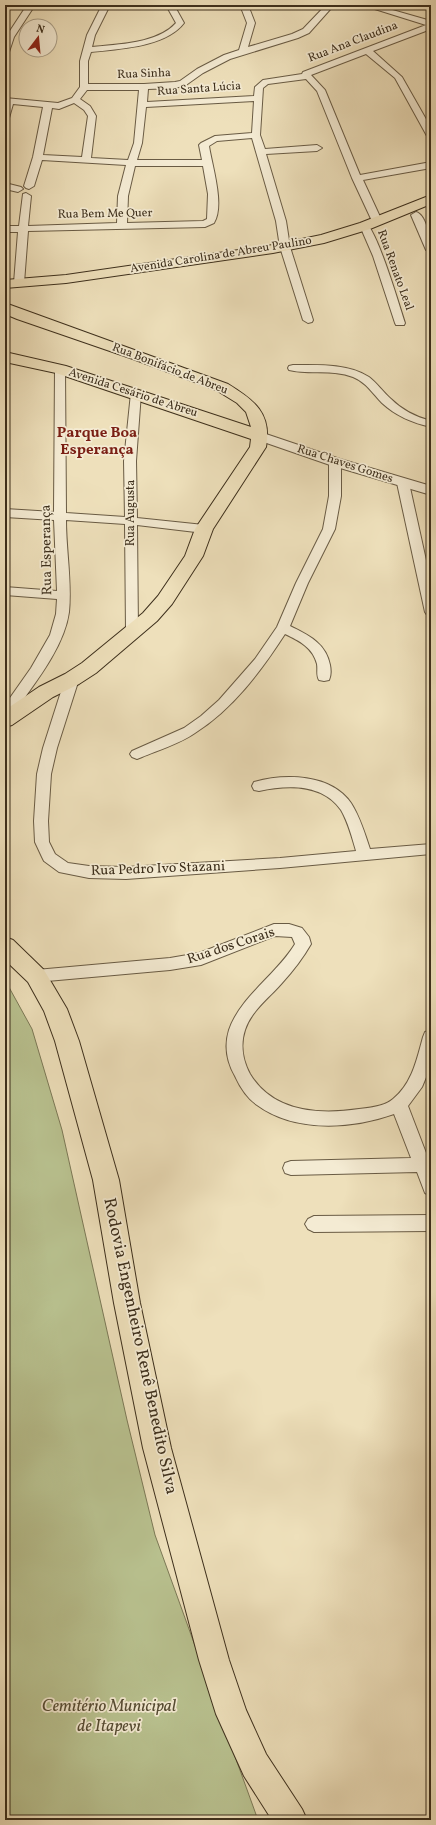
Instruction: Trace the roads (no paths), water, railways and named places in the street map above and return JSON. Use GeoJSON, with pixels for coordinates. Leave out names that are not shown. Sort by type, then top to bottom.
{"type":"FeatureCollection","features":[{"type":"Feature","properties":{"kind":"main road","name":"Avenida Carolina de Abreu Paulino"},"geometry":{"type":"LineString","coordinates":[[5,288],[12,283],[82,276],[285,247],[324,239],[371,223],[412,212],[431,199]]}},
{"type":"Feature","properties":{"kind":"main road","name":"Rua Bonifácio de Abreu"},"geometry":{"type":"LineString","coordinates":[[5,308],[22,316],[139,356],[222,387],[243,400],[253,410],[258,422],[260,436]]}},
{"type":"Feature","properties":{"kind":"main road","name":"Avenida Cesário de Abreu"},"geometry":{"type":"LineString","coordinates":[[5,357],[60,369],[136,393],[260,436]]}},
{"type":"Feature","properties":{"kind":"main road"},"geometry":{"type":"LineString","coordinates":[[5,720],[46,692],[72,679],[89,668],[150,617],[178,582],[194,556],[204,529],[246,463],[258,447],[260,436]]}},
{"type":"Feature","properties":{"kind":"main road","name":"Rodovia Engenheiro Renê Benedito Silva"},"geometry":{"type":"LineString","coordinates":[[5,946],[36,976],[55,1009],[67,1041],[106,1180],[127,1303],[157,1448],[214,1660],[232,1714],[255,1765],[291,1820]]}},
{"type":"Feature","properties":{"kind":"street"},"geometry":{"type":"LineString","coordinates":[[5,52],[10,37],[31,5]]}},
{"type":"Feature","properties":{"kind":"street"},"geometry":{"type":"LineString","coordinates":[[5,118],[7,101],[59,106],[75,100],[84,87],[84,61],[91,35],[106,5]]}},
{"type":"Feature","properties":{"kind":"street"},"geometry":{"type":"LineString","coordinates":[[88,50],[158,38],[171,33],[180,23],[170,5]]}},
{"type":"Feature","properties":{"kind":"street"},"geometry":{"type":"LineString","coordinates":[[244,5],[251,23],[244,51]]}},
{"type":"Feature","properties":{"kind":"street","name":"Rua Sinha"},"geometry":{"type":"LineString","coordinates":[[84,87],[144,87],[183,83],[213,64],[244,51],[275,43],[306,31],[330,5]]}},
{"type":"Feature","properties":{"kind":"street"},"geometry":{"type":"LineString","coordinates":[[366,5],[431,25]]}},
{"type":"Feature","properties":{"kind":"street","name":"Rua Ana Claudina"},"geometry":{"type":"LineString","coordinates":[[257,98],[257,90],[261,84],[307,74],[431,25]]}},
{"type":"Feature","properties":{"kind":"street"},"geometry":{"type":"LineString","coordinates":[[367,50],[398,78],[431,136]]}},
{"type":"Feature","properties":{"kind":"street","name":"Rua Renato Leal"},"geometry":{"type":"LineString","coordinates":[[307,74],[321,90],[357,178],[371,223],[378,256],[400,323]]}},
{"type":"Feature","properties":{"kind":"street"},"geometry":{"type":"LineString","coordinates":[[122,226],[123,196],[126,176],[132,163],[139,137],[144,87]]}},
{"type":"Feature","properties":{"kind":"street"},"geometry":{"type":"LineString","coordinates":[[257,98],[258,108],[256,135],[282,221],[285,247],[308,320]]}},
{"type":"Feature","properties":{"kind":"street","name":"Rua Santa Lúcia"},"geometry":{"type":"LineString","coordinates":[[142,105],[257,98]]}},
{"type":"Feature","properties":{"kind":"street"},"geometry":{"type":"LineString","coordinates":[[75,100],[87,108],[92,116],[86,160]]}},
{"type":"Feature","properties":{"kind":"street"},"geometry":{"type":"LineString","coordinates":[[29,186],[38,157],[48,106]]}},
{"type":"Feature","properties":{"kind":"street"},"geometry":{"type":"LineString","coordinates":[[38,157],[132,163],[206,163],[204,145],[208,141],[256,135]]}},
{"type":"Feature","properties":{"kind":"street"},"geometry":{"type":"LineString","coordinates":[[262,152],[317,148]]}},
{"type":"Feature","properties":{"kind":"street","name":"Rua Bem Me Quer"},"geometry":{"type":"LineString","coordinates":[[5,229],[205,224],[211,221],[213,210],[212,195],[206,163]]}},
{"type":"Feature","properties":{"kind":"street"},"geometry":{"type":"LineString","coordinates":[[357,178],[431,165]]}},
{"type":"Feature","properties":{"kind":"street"},"geometry":{"type":"LineString","coordinates":[[5,186],[18,189],[29,186],[35,188],[37,192],[26,196],[18,194],[18,189]]}},
{"type":"Feature","properties":{"kind":"street"},"geometry":{"type":"LineString","coordinates":[[12,283],[23,228],[26,196]]}},
{"type":"Feature","properties":{"kind":"street"},"geometry":{"type":"LineString","coordinates":[[412,212],[430,221]]}},
{"type":"Feature","properties":{"kind":"street"},"geometry":{"type":"LineString","coordinates":[[412,212],[431,250]]}},
{"type":"Feature","properties":{"kind":"street"},"geometry":{"type":"LineString","coordinates":[[293,368],[332,370],[362,376],[392,406],[403,414],[431,424]]}},
{"type":"Feature","properties":{"kind":"street","name":"Rua Esperança"},"geometry":{"type":"LineString","coordinates":[[5,715],[32,676],[52,641],[59,625],[63,595],[60,517],[62,424],[60,369]]}},
{"type":"Feature","properties":{"kind":"street","name":"Rua Augusta"},"geometry":{"type":"LineString","coordinates":[[132,632],[130,461],[136,393]]}},
{"type":"Feature","properties":{"kind":"street","name":"Rua Chaves Gomes"},"geometry":{"type":"LineString","coordinates":[[260,436],[336,462],[431,491]]}},
{"type":"Feature","properties":{"kind":"street"},"geometry":{"type":"LineString","coordinates":[[137,754],[189,731],[206,719],[224,703],[260,662],[283,628],[302,583],[329,529],[335,496],[336,462]]}},
{"type":"Feature","properties":{"kind":"street"},"geometry":{"type":"LineString","coordinates":[[403,483],[431,612]]}},
{"type":"Feature","properties":{"kind":"street"},"geometry":{"type":"LineString","coordinates":[[5,513],[131,521],[204,529]]}},
{"type":"Feature","properties":{"kind":"street"},"geometry":{"type":"LineString","coordinates":[[5,591],[63,595]]}},
{"type":"Feature","properties":{"kind":"street"},"geometry":{"type":"LineString","coordinates":[[283,628],[302,636],[315,645],[321,654],[324,664],[324,677]]}},
{"type":"Feature","properties":{"kind":"street","name":"Rua Pedro Ivo Stazani"},"geometry":{"type":"LineString","coordinates":[[72,679],[50,748],[44,774],[41,821],[42,842],[49,857],[64,868],[89,872],[126,873],[280,864],[431,849]]}},
{"type":"Feature","properties":{"kind":"street"},"geometry":{"type":"LineString","coordinates":[[259,786],[287,782],[304,783],[334,794],[345,806],[353,821],[365,856]]}},
{"type":"Feature","properties":{"kind":"street","name":"Rua dos Corais"},"geometry":{"type":"LineString","coordinates":[[36,976],[170,964],[201,959],[274,930],[289,930],[297,932],[302,937],[303,944],[297,955],[284,971],[252,1004],[243,1016],[236,1031],[234,1048],[238,1068],[249,1087],[262,1100],[277,1108],[322,1118],[347,1118],[371,1115],[399,1104],[415,1085],[427,1067],[431,1037]]}},
{"type":"Feature","properties":{"kind":"street"},"geometry":{"type":"LineString","coordinates":[[399,1104],[431,1188]]}},
{"type":"Feature","properties":{"kind":"street"},"geometry":{"type":"LineString","coordinates":[[291,1168],[422,1165]]}},
{"type":"Feature","properties":{"kind":"street"},"geometry":{"type":"LineString","coordinates":[[314,1224],[431,1223]]}},
{"type":"Feature","properties":{"kind":"district","name":"Parque Boa Esperança"},"geometry":{"type":"Point","coordinates":[97,442]}},
{"type":"Feature","properties":{"kind":"park label","name":"Cemitério Municipal de Itapevi"},"geometry":{"type":"Point","coordinates":[109,1716]}}]}
